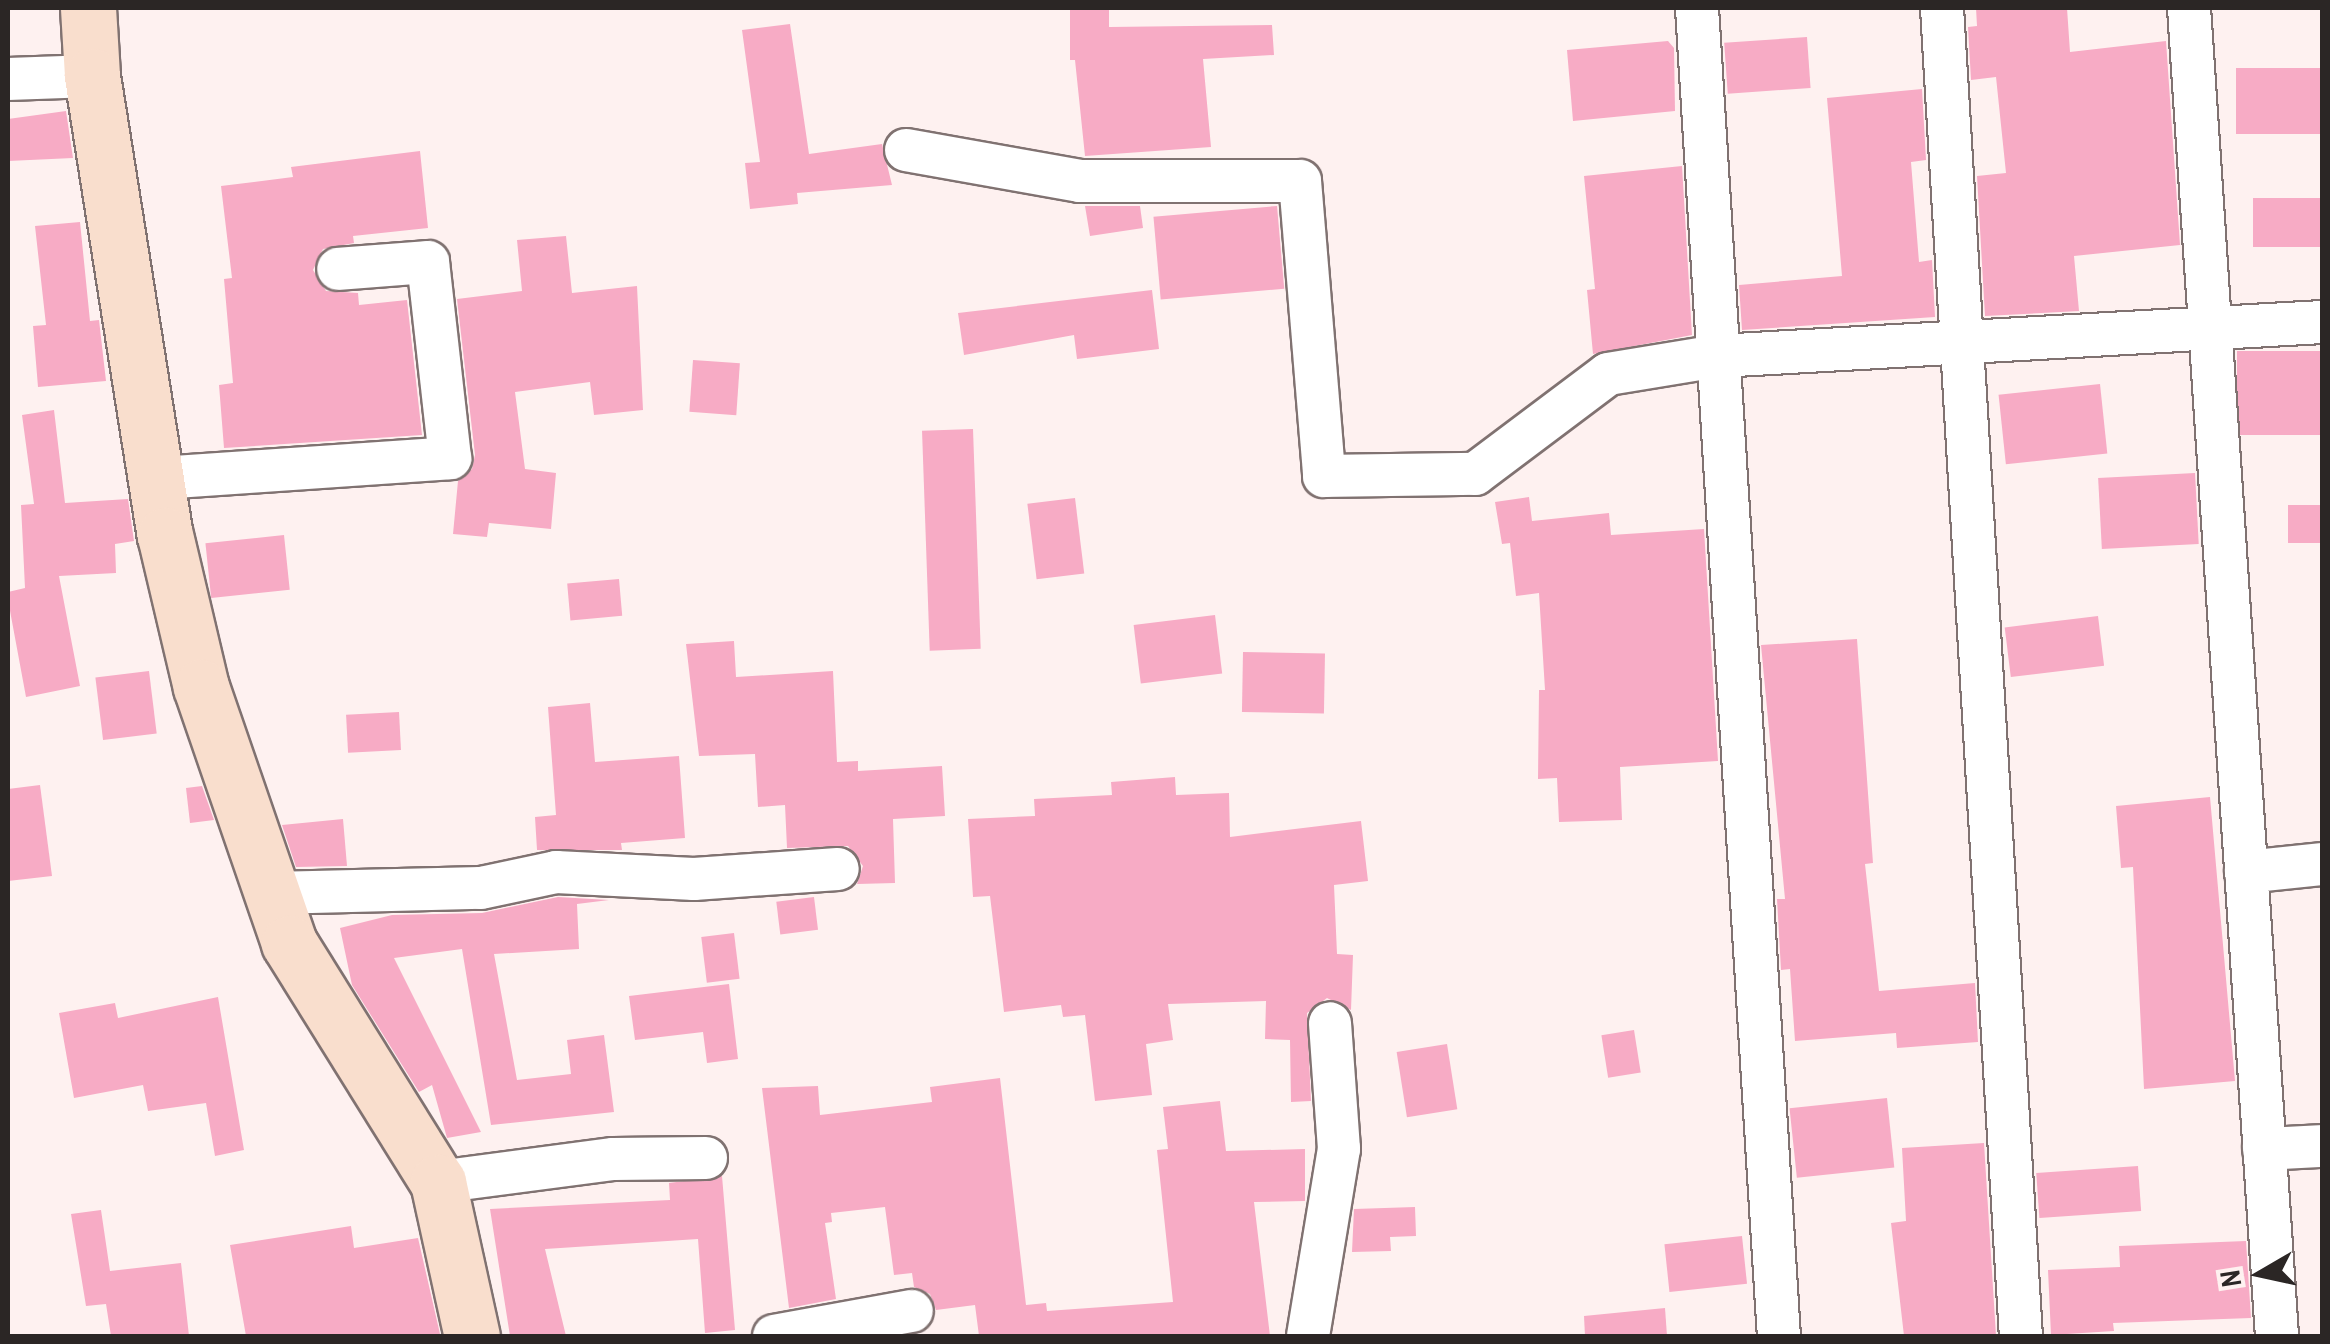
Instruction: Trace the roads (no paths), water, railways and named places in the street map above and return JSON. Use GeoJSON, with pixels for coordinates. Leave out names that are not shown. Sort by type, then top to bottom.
{"type":"FeatureCollection","features":[{"type":"Feature","properties":{"kind":"street"},"geometry":{"type":"LineString","coordinates":[[88,8],[92,76],[159,478],[165,535],[202,687],[288,943],[438,1182],[472,1336]]}},
{"type":"Feature","properties":{"kind":"street"},"geometry":{"type":"LineString","coordinates":[[1697,8],[1779,1336]]}},
{"type":"Feature","properties":{"kind":"street"},"geometry":{"type":"LineString","coordinates":[[1942,8],[2020,1336]]}},
{"type":"Feature","properties":{"kind":"street"},"geometry":{"type":"LineString","coordinates":[[2190,8],[2277,1336]]}},
{"type":"Feature","properties":{"kind":"street"},"geometry":{"type":"LineString","coordinates":[[8,79],[92,76]]}},
{"type":"Feature","properties":{"kind":"street"},"geometry":{"type":"LineString","coordinates":[[906,150],[1080,181],[1300,181],[1324,476],[1475,474],[1608,374],[1718,356],[2322,322]]}},
{"type":"Feature","properties":{"kind":"street"},"geometry":{"type":"LineString","coordinates":[[159,478],[450,458],[428,262],[338,269]]}},
{"type":"Feature","properties":{"kind":"street"},"geometry":{"type":"LineString","coordinates":[[2246,872],[2322,864]]}},
{"type":"Feature","properties":{"kind":"street"},"geometry":{"type":"LineString","coordinates":[[271,894],[481,888],[556,872],[694,878],[838,868]]}},
{"type":"Feature","properties":{"kind":"street"},"geometry":{"type":"LineString","coordinates":[[1308,1336],[1339,1149],[1330,1023]]}},
{"type":"Feature","properties":{"kind":"street"},"geometry":{"type":"LineString","coordinates":[[2264,1149],[2322,1146]]}},
{"type":"Feature","properties":{"kind":"street"},"geometry":{"type":"LineString","coordinates":[[438,1182],[613,1159],[706,1158]]}},
{"type":"Feature","properties":{"kind":"street"},"geometry":{"type":"LineString","coordinates":[[774,1336],[912,1310]]}}]}
